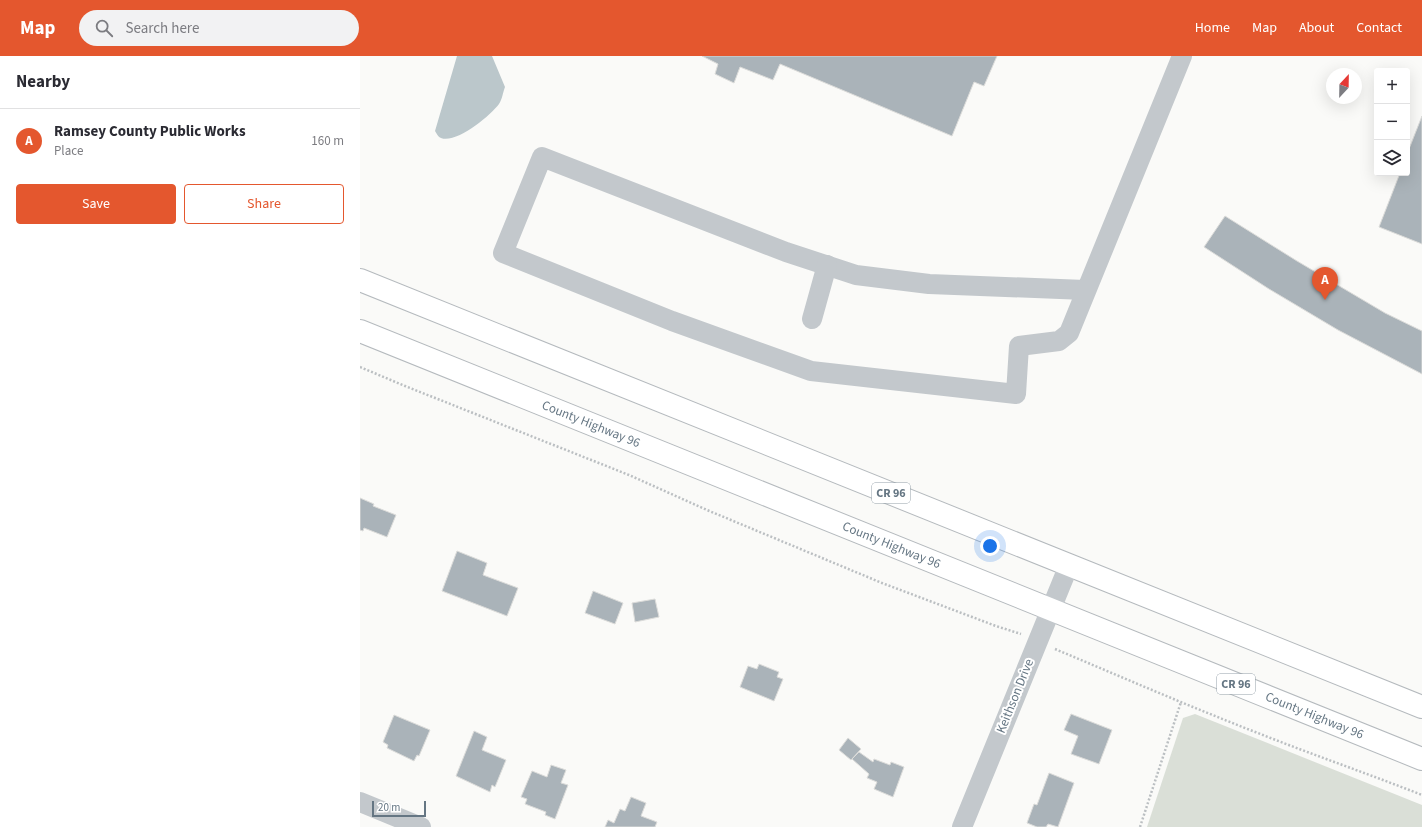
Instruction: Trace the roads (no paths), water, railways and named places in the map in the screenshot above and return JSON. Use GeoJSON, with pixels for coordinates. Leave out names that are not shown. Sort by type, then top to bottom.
{"type":"FeatureCollection","features":[{"type":"Feature","properties":{"kind":"main road","name":"CR 96"},"geometry":{"type":"LineString","coordinates":[[360,280],[1422,708]]}},
{"type":"Feature","properties":{"kind":"main road","name":"County Highway 96"},"geometry":{"type":"LineString","coordinates":[[360,331],[1422,759]]}},
{"type":"Feature","properties":{"kind":"street"},"geometry":{"type":"LineString","coordinates":[[1085,290],[929,284],[856,275],[786,252],[542,157],[503,253],[672,321],[811,371],[1016,394],[1019,346],[1059,342],[1069,333],[1085,290],[1182,56]]}},
{"type":"Feature","properties":{"kind":"street"},"geometry":{"type":"LineString","coordinates":[[812,319],[827,265]]}},
{"type":"Feature","properties":{"kind":"street","name":"Keithson Drive"},"geometry":{"type":"LineString","coordinates":[[962,827],[1069,565]]}},
{"type":"Feature","properties":{"kind":"street"},"geometry":{"type":"LineString","coordinates":[[360,802],[421,827]]}},
{"type":"Feature","properties":{"kind":"place","name":"Ramsey County Public Works"},"geometry":{"type":"Point","coordinates":[1325,300]}}]}
